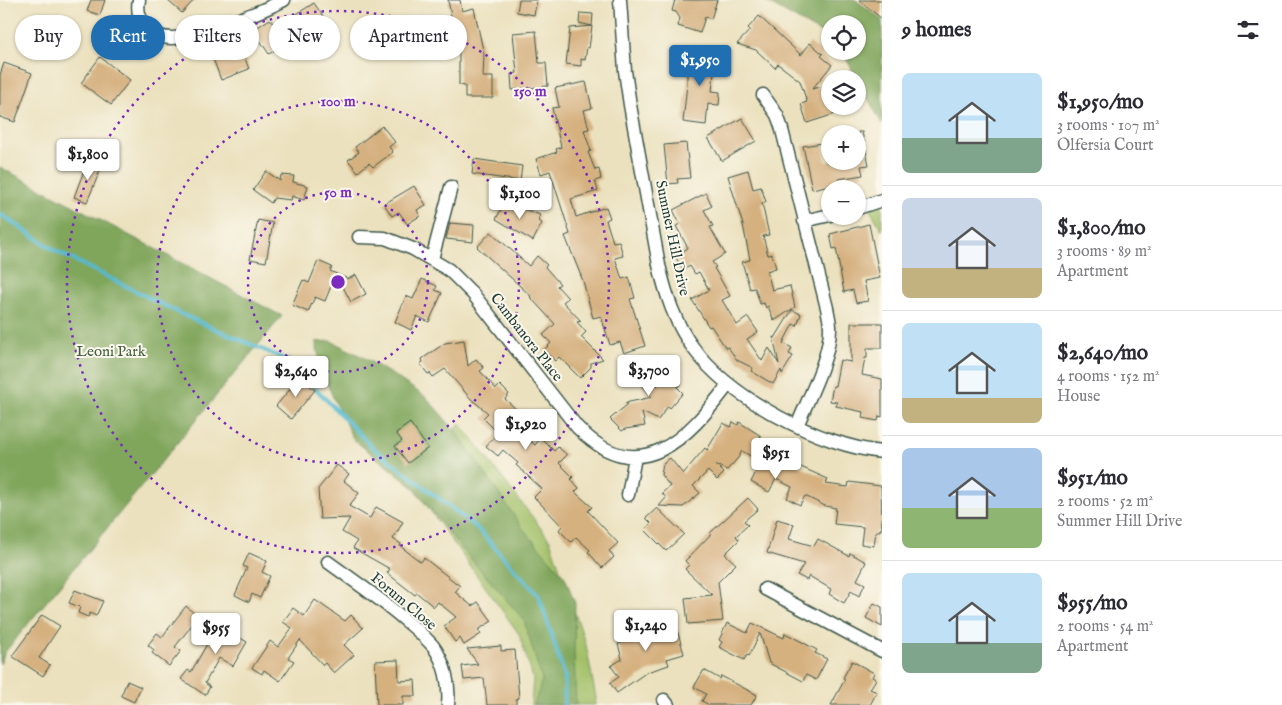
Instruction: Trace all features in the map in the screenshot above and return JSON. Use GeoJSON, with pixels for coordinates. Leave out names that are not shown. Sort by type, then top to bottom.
{"type":"FeatureCollection","features":[{"type":"Feature","properties":{"kind":"street"},"geometry":{"type":"LineString","coordinates":[[139,0],[141,21],[153,33],[170,38],[181,38],[239,20],[284,0]]}},
{"type":"Feature","properties":{"kind":"street","name":"Summer Hill Drive"},"geometry":{"type":"LineString","coordinates":[[620,0],[625,71],[630,105],[665,289],[673,312],[694,349],[728,385],[797,426],[839,444],[882,452]]}},
{"type":"Feature","properties":{"kind":"street"},"geometry":{"type":"LineString","coordinates":[[763,94],[777,115],[781,126],[830,326],[829,343],[825,358],[797,426]]}},
{"type":"Feature","properties":{"kind":"street"},"geometry":{"type":"LineString","coordinates":[[432,259],[451,187]]}},
{"type":"Feature","properties":{"kind":"street"},"geometry":{"type":"LineString","coordinates":[[866,205],[882,200]]}},
{"type":"Feature","properties":{"kind":"street"},"geometry":{"type":"LineString","coordinates":[[804,221],[821,217]]}},
{"type":"Feature","properties":{"kind":"street","name":"Cambanora Place"},"geometry":{"type":"LineString","coordinates":[[358,237],[385,238],[413,249],[449,270],[462,281],[577,427],[589,439],[603,448],[635,457]]}},
{"type":"Feature","properties":{"kind":"street"},"geometry":{"type":"LineString","coordinates":[[628,495],[635,457],[649,455],[673,445],[714,404],[728,385]]}},
{"type":"Feature","properties":{"kind":"street","name":"Forum Close"},"geometry":{"type":"LineString","coordinates":[[328,562],[390,608],[434,647],[443,665],[448,684],[448,705]]}},
{"type":"Feature","properties":{"kind":"street"},"geometry":{"type":"LineString","coordinates":[[765,589],[882,652]]}},
{"type":"Feature","properties":{"kind":"green space"},"geometry":{"type":"Polygon","coordinates":[[[763,0],[856,0],[882,20],[882,124],[866,95],[866,70],[852,70],[847,60],[866,60],[866,15],[821,15],[821,33],[763,0]]]}},
{"type":"Feature","properties":{"kind":"green space","name":"Leoni Park"},"geometry":{"type":"Polygon","coordinates":[[[0,167],[282,316],[5,652],[0,664],[0,167]]]}},
{"type":"Feature","properties":{"kind":"green space"},"geometry":{"type":"Polygon","coordinates":[[[882,200],[882,230],[867,205],[882,200]]]}},
{"type":"Feature","properties":{"kind":"green space"},"geometry":{"type":"Polygon","coordinates":[[[331,341],[363,357],[427,398],[458,434],[523,529],[565,577],[575,603],[576,705],[534,705],[542,680],[524,620],[458,544],[414,488],[353,439],[321,369],[316,342],[331,341]]]}},
{"type":"Feature","properties":{"kind":"green space"},"geometry":{"type":"Polygon","coordinates":[[[460,423],[550,540],[586,645],[596,698],[595,705],[531,705],[533,678],[519,634],[414,488],[460,423]]]}},
{"type":"Feature","properties":{"kind":"building"},"geometry":{"type":"Polygon","coordinates":[[[91,0],[105,0],[100,15],[87,11],[91,0]]]}},
{"type":"Feature","properties":{"kind":"building"},"geometry":{"type":"Polygon","coordinates":[[[167,0],[194,0],[182,13],[167,0]]]}},
{"type":"Feature","properties":{"kind":"building"},"geometry":{"type":"Polygon","coordinates":[[[448,0],[460,0],[462,11],[474,8],[484,55],[483,77],[493,77],[493,98],[465,98],[465,86],[459,85],[459,60],[467,60],[467,15],[451,15],[448,0]]]}},
{"type":"Feature","properties":{"kind":"building"},"geometry":{"type":"Polygon","coordinates":[[[519,0],[537,0],[534,15],[517,12],[519,0]]]}},
{"type":"Feature","properties":{"kind":"building"},"geometry":{"type":"Polygon","coordinates":[[[675,0],[717,0],[711,19],[705,17],[700,33],[678,26],[680,18],[676,12],[672,11],[675,0]]]}},
{"type":"Feature","properties":{"kind":"building"},"geometry":{"type":"Polygon","coordinates":[[[859,0],[882,0],[882,19],[859,0]]]}},
{"type":"Feature","properties":{"kind":"building"},"geometry":{"type":"Polygon","coordinates":[[[314,3],[322,15],[295,15],[314,3]]]}},
{"type":"Feature","properties":{"kind":"building"},"geometry":{"type":"Polygon","coordinates":[[[580,13],[593,14],[592,26],[579,23],[580,13]]]}},
{"type":"Feature","properties":{"kind":"building"},"geometry":{"type":"Polygon","coordinates":[[[759,16],[801,55],[810,43],[821,52],[821,60],[826,60],[832,65],[828,70],[821,70],[821,78],[812,89],[821,86],[821,115],[832,115],[807,123],[801,104],[807,102],[800,81],[778,64],[775,68],[756,50],[737,44],[750,30],[748,28],[759,16]]]}},
{"type":"Feature","properties":{"kind":"building"},"geometry":{"type":"Polygon","coordinates":[[[269,20],[269,54],[259,39],[259,26],[269,20]]]}},
{"type":"Feature","properties":{"kind":"building"},"geometry":{"type":"Polygon","coordinates":[[[592,26],[589,48],[587,47],[585,60],[581,59],[581,66],[566,64],[570,28],[592,26]]]}},
{"type":"Feature","properties":{"kind":"building"},"geometry":{"type":"Polygon","coordinates":[[[536,31],[539,63],[546,63],[548,86],[512,90],[511,74],[517,73],[513,33],[536,31]]]}},
{"type":"Feature","properties":{"kind":"building"},"geometry":{"type":"Polygon","coordinates":[[[690,49],[707,51],[707,55],[716,55],[712,91],[720,92],[719,105],[708,104],[706,125],[683,122],[687,84],[687,73],[685,72],[686,59],[689,60],[690,49]]]}},
{"type":"Feature","properties":{"kind":"building"},"geometry":{"type":"Polygon","coordinates":[[[98,60],[104,60],[130,80],[111,105],[81,83],[98,60]]]}},
{"type":"Feature","properties":{"kind":"building"},"geometry":{"type":"Polygon","coordinates":[[[214,60],[246,60],[249,69],[221,80],[214,60]]]}},
{"type":"Feature","properties":{"kind":"building"},"geometry":{"type":"Polygon","coordinates":[[[4,63],[32,73],[15,122],[0,117],[0,75],[4,63]]]}},
{"type":"Feature","properties":{"kind":"building"},"geometry":{"type":"Polygon","coordinates":[[[586,82],[592,108],[584,110],[589,129],[584,130],[591,151],[588,152],[595,170],[599,169],[601,179],[595,181],[598,191],[571,199],[576,217],[606,207],[610,218],[606,220],[613,242],[619,241],[623,256],[615,258],[622,279],[629,277],[635,298],[630,299],[645,346],[624,353],[620,342],[610,345],[601,316],[593,318],[583,281],[565,236],[570,234],[550,171],[541,174],[536,159],[557,152],[556,149],[561,147],[552,108],[559,107],[555,88],[586,82]]]}},
{"type":"Feature","properties":{"kind":"building"},"geometry":{"type":"Polygon","coordinates":[[[742,118],[756,141],[722,161],[708,138],[742,118]]]}},
{"type":"Feature","properties":{"kind":"building"},"geometry":{"type":"Polygon","coordinates":[[[382,126],[395,142],[389,147],[393,152],[373,167],[369,163],[358,172],[348,160],[359,152],[355,147],[382,126]]]}},
{"type":"Feature","properties":{"kind":"building"},"geometry":{"type":"Polygon","coordinates":[[[686,143],[690,178],[677,179],[678,183],[668,184],[664,145],[686,143]]]}},
{"type":"Feature","properties":{"kind":"building"},"geometry":{"type":"Polygon","coordinates":[[[821,143],[821,170],[862,170],[863,175],[838,180],[821,180],[821,187],[812,189],[803,146],[821,143]]]}},
{"type":"Feature","properties":{"kind":"building"},"geometry":{"type":"Polygon","coordinates":[[[866,151],[869,165],[866,165],[866,151]]]}},
{"type":"Feature","properties":{"kind":"building"},"geometry":{"type":"Polygon","coordinates":[[[474,159],[522,166],[520,181],[472,174],[474,159]]]}},
{"type":"Feature","properties":{"kind":"building"},"geometry":{"type":"Polygon","coordinates":[[[88,160],[102,166],[87,202],[74,197],[88,160]]]}},
{"type":"Feature","properties":{"kind":"building"},"geometry":{"type":"Polygon","coordinates":[[[748,170],[753,189],[761,187],[766,202],[762,203],[769,235],[763,236],[768,255],[772,254],[776,268],[767,271],[772,290],[790,286],[795,307],[774,321],[768,306],[766,308],[764,303],[760,304],[755,288],[750,289],[742,262],[750,260],[743,225],[728,176],[748,170]]]}},
{"type":"Feature","properties":{"kind":"building"},"geometry":{"type":"Polygon","coordinates":[[[266,171],[280,181],[281,175],[294,176],[293,182],[308,186],[304,200],[292,196],[291,200],[274,198],[271,203],[253,190],[266,171]]]}},
{"type":"Feature","properties":{"kind":"building"},"geometry":{"type":"Polygon","coordinates":[[[414,186],[426,205],[417,210],[420,216],[407,224],[399,212],[392,216],[384,204],[414,186]]]}},
{"type":"Feature","properties":{"kind":"building"},"geometry":{"type":"Polygon","coordinates":[[[706,193],[712,206],[704,210],[713,226],[710,227],[725,254],[712,262],[730,296],[722,300],[737,325],[748,317],[758,332],[747,339],[762,361],[769,348],[779,364],[773,337],[775,338],[792,310],[801,314],[797,326],[793,324],[783,343],[792,348],[789,354],[793,356],[782,374],[781,370],[773,384],[751,371],[753,368],[737,360],[711,326],[709,327],[692,300],[709,290],[699,272],[695,274],[690,266],[683,270],[675,256],[688,248],[676,226],[680,224],[673,210],[706,193]]]}},
{"type":"Feature","properties":{"kind":"building"},"geometry":{"type":"Polygon","coordinates":[[[505,202],[540,215],[538,220],[542,223],[533,241],[496,219],[505,202]]]}},
{"type":"Feature","properties":{"kind":"building"},"geometry":{"type":"Polygon","coordinates":[[[258,220],[273,223],[266,262],[250,259],[258,220]]]}},
{"type":"Feature","properties":{"kind":"building"},"geometry":{"type":"Polygon","coordinates":[[[450,223],[474,225],[473,242],[446,239],[450,223]]]}},
{"type":"Feature","properties":{"kind":"building"},"geometry":{"type":"Polygon","coordinates":[[[869,224],[880,278],[864,281],[868,301],[856,303],[853,290],[844,292],[836,248],[833,249],[830,234],[869,224]]]}},
{"type":"Feature","properties":{"kind":"building"},"geometry":{"type":"Polygon","coordinates":[[[491,232],[529,266],[537,256],[547,265],[545,267],[560,284],[557,286],[568,298],[563,302],[581,321],[577,322],[586,332],[581,337],[603,359],[591,363],[591,367],[580,378],[559,357],[555,361],[544,350],[551,343],[543,335],[555,324],[531,296],[477,247],[491,232]]]}},
{"type":"Feature","properties":{"kind":"building"},"geometry":{"type":"Polygon","coordinates":[[[318,261],[332,267],[330,271],[348,279],[356,275],[366,294],[351,302],[336,274],[325,301],[315,297],[308,312],[292,305],[303,280],[309,283],[318,261]]]}},
{"type":"Feature","properties":{"kind":"building"},"geometry":{"type":"Polygon","coordinates":[[[422,279],[437,286],[435,290],[442,293],[429,322],[417,316],[411,330],[395,322],[406,296],[413,299],[422,279]]]}},
{"type":"Feature","properties":{"kind":"building"},"geometry":{"type":"Polygon","coordinates":[[[851,323],[882,323],[882,348],[867,348],[867,358],[865,358],[862,375],[882,379],[882,417],[879,416],[878,421],[862,418],[863,412],[836,406],[837,402],[830,401],[840,360],[851,362],[851,323]]]}},
{"type":"Feature","properties":{"kind":"building"},"geometry":{"type":"Polygon","coordinates":[[[464,340],[468,366],[476,359],[484,368],[480,371],[496,389],[500,385],[509,394],[505,399],[530,422],[521,432],[535,445],[541,438],[554,451],[558,447],[567,455],[559,463],[573,477],[571,479],[579,488],[575,492],[592,507],[588,511],[618,543],[609,551],[614,557],[602,568],[588,552],[590,550],[576,537],[571,542],[559,530],[562,526],[534,497],[542,489],[516,465],[518,463],[503,450],[498,456],[486,446],[498,433],[483,418],[488,413],[471,399],[445,369],[433,377],[420,364],[423,362],[422,359],[445,343],[464,340]]]}},
{"type":"Feature","properties":{"kind":"building"},"geometry":{"type":"Polygon","coordinates":[[[644,362],[660,362],[657,386],[671,371],[681,384],[677,387],[683,393],[670,408],[668,406],[658,420],[642,412],[645,426],[622,431],[610,419],[628,404],[625,403],[652,397],[633,373],[644,362]]]}},
{"type":"Feature","properties":{"kind":"building"},"geometry":{"type":"Polygon","coordinates":[[[300,377],[315,390],[291,419],[276,406],[300,377]]]}},
{"type":"Feature","properties":{"kind":"building"},"geometry":{"type":"Polygon","coordinates":[[[733,422],[738,425],[739,422],[761,436],[760,438],[789,452],[785,460],[828,479],[826,484],[848,487],[849,482],[881,486],[882,529],[876,531],[874,546],[861,544],[863,527],[834,524],[836,508],[825,506],[805,496],[800,505],[787,498],[792,487],[776,479],[769,492],[751,482],[761,462],[742,451],[727,470],[716,465],[724,473],[717,480],[708,471],[693,486],[700,493],[683,507],[659,506],[666,498],[662,493],[670,486],[661,475],[663,464],[670,458],[683,474],[705,448],[707,450],[723,423],[731,427],[733,422]]]}},
{"type":"Feature","properties":{"kind":"building"},"geometry":{"type":"Polygon","coordinates":[[[410,423],[428,448],[408,463],[395,446],[402,441],[396,433],[410,423]]]}},
{"type":"Feature","properties":{"kind":"building"},"geometry":{"type":"Polygon","coordinates":[[[337,465],[349,474],[344,481],[359,493],[349,506],[370,518],[376,507],[403,522],[393,539],[421,562],[424,558],[460,586],[455,592],[472,606],[478,602],[492,621],[478,630],[481,634],[464,645],[460,638],[455,642],[444,626],[456,617],[438,602],[434,607],[417,593],[415,595],[387,573],[390,569],[353,548],[357,541],[342,532],[350,518],[320,519],[318,489],[337,465]]]}},
{"type":"Feature","properties":{"kind":"building"},"geometry":{"type":"Polygon","coordinates":[[[748,498],[758,509],[744,521],[748,525],[736,536],[739,540],[725,554],[736,564],[718,582],[723,621],[688,624],[685,598],[712,595],[685,569],[689,565],[685,561],[710,533],[748,498]]]}},
{"type":"Feature","properties":{"kind":"building"},"geometry":{"type":"Polygon","coordinates":[[[657,508],[684,534],[666,551],[645,530],[651,523],[646,518],[657,508]]]}},
{"type":"Feature","properties":{"kind":"building"},"geometry":{"type":"Polygon","coordinates":[[[777,519],[794,524],[789,539],[814,546],[818,539],[849,556],[850,553],[866,562],[857,580],[865,584],[859,596],[851,591],[844,603],[829,594],[831,589],[809,576],[807,580],[797,575],[804,564],[767,553],[777,519]]]}},
{"type":"Feature","properties":{"kind":"building"},"geometry":{"type":"Polygon","coordinates":[[[249,553],[267,561],[262,572],[270,576],[260,598],[252,594],[249,602],[235,595],[247,568],[243,566],[249,553]]]}},
{"type":"Feature","properties":{"kind":"building"},"geometry":{"type":"Polygon","coordinates":[[[75,590],[103,601],[96,616],[90,613],[88,617],[78,613],[80,607],[69,603],[75,590]]]}},
{"type":"Feature","properties":{"kind":"building"},"geometry":{"type":"Polygon","coordinates":[[[315,600],[345,621],[351,615],[363,628],[344,645],[354,655],[334,673],[325,663],[323,665],[300,640],[288,658],[294,661],[280,681],[264,670],[262,674],[252,668],[270,641],[278,647],[292,628],[283,622],[293,608],[304,616],[315,600]]]}},
{"type":"Feature","properties":{"kind":"building"},"geometry":{"type":"Polygon","coordinates":[[[874,603],[882,607],[882,627],[866,618],[874,603]]]}},
{"type":"Feature","properties":{"kind":"building"},"geometry":{"type":"Polygon","coordinates":[[[186,606],[198,617],[175,647],[181,651],[169,666],[152,653],[154,650],[148,645],[157,633],[162,637],[186,606]]]}},
{"type":"Feature","properties":{"kind":"building"},"geometry":{"type":"Polygon","coordinates":[[[42,615],[60,626],[39,658],[50,665],[43,676],[12,656],[42,615]]]}},
{"type":"Feature","properties":{"kind":"building"},"geometry":{"type":"Polygon","coordinates":[[[223,616],[237,623],[232,633],[247,642],[233,666],[219,658],[205,683],[210,687],[205,695],[181,679],[188,670],[191,672],[223,616]]]}},
{"type":"Feature","properties":{"kind":"building"},"geometry":{"type":"Polygon","coordinates":[[[662,617],[666,629],[676,626],[684,654],[667,659],[669,665],[647,672],[617,693],[610,683],[619,677],[611,666],[622,659],[618,644],[627,641],[625,635],[645,630],[643,623],[662,617]]]}},
{"type":"Feature","properties":{"kind":"building"},"geometry":{"type":"Polygon","coordinates":[[[727,623],[747,633],[752,623],[784,638],[785,633],[817,650],[815,653],[827,659],[816,680],[806,675],[803,681],[769,663],[760,633],[749,656],[747,655],[744,660],[719,647],[722,642],[719,640],[727,623]]]}},
{"type":"Feature","properties":{"kind":"building"},"geometry":{"type":"Polygon","coordinates":[[[501,646],[501,651],[515,650],[519,698],[516,699],[516,705],[487,705],[484,678],[464,680],[462,666],[478,664],[467,649],[501,646]]]}},
{"type":"Feature","properties":{"kind":"building"},"geometry":{"type":"Polygon","coordinates":[[[398,660],[399,681],[415,680],[416,696],[403,696],[403,705],[377,705],[375,661],[398,660]]]}},
{"type":"Feature","properties":{"kind":"building"},"geometry":{"type":"Polygon","coordinates":[[[852,661],[874,673],[872,677],[876,679],[870,689],[877,692],[870,705],[831,705],[845,679],[843,678],[852,661]]]}},
{"type":"Feature","properties":{"kind":"building"},"geometry":{"type":"Polygon","coordinates":[[[704,670],[720,679],[721,676],[757,695],[751,705],[709,705],[702,701],[706,694],[694,687],[704,670]]]}},
{"type":"Feature","properties":{"kind":"building"},"geometry":{"type":"Polygon","coordinates":[[[127,681],[141,687],[134,702],[121,696],[127,681]]]}},
{"type":"Feature","properties":{"kind":"waterway"},"geometry":{"type":"LineString","coordinates":[[0,214],[54,250],[181,314],[289,361],[372,447],[477,528],[539,596],[565,677],[564,705]]}}]}
